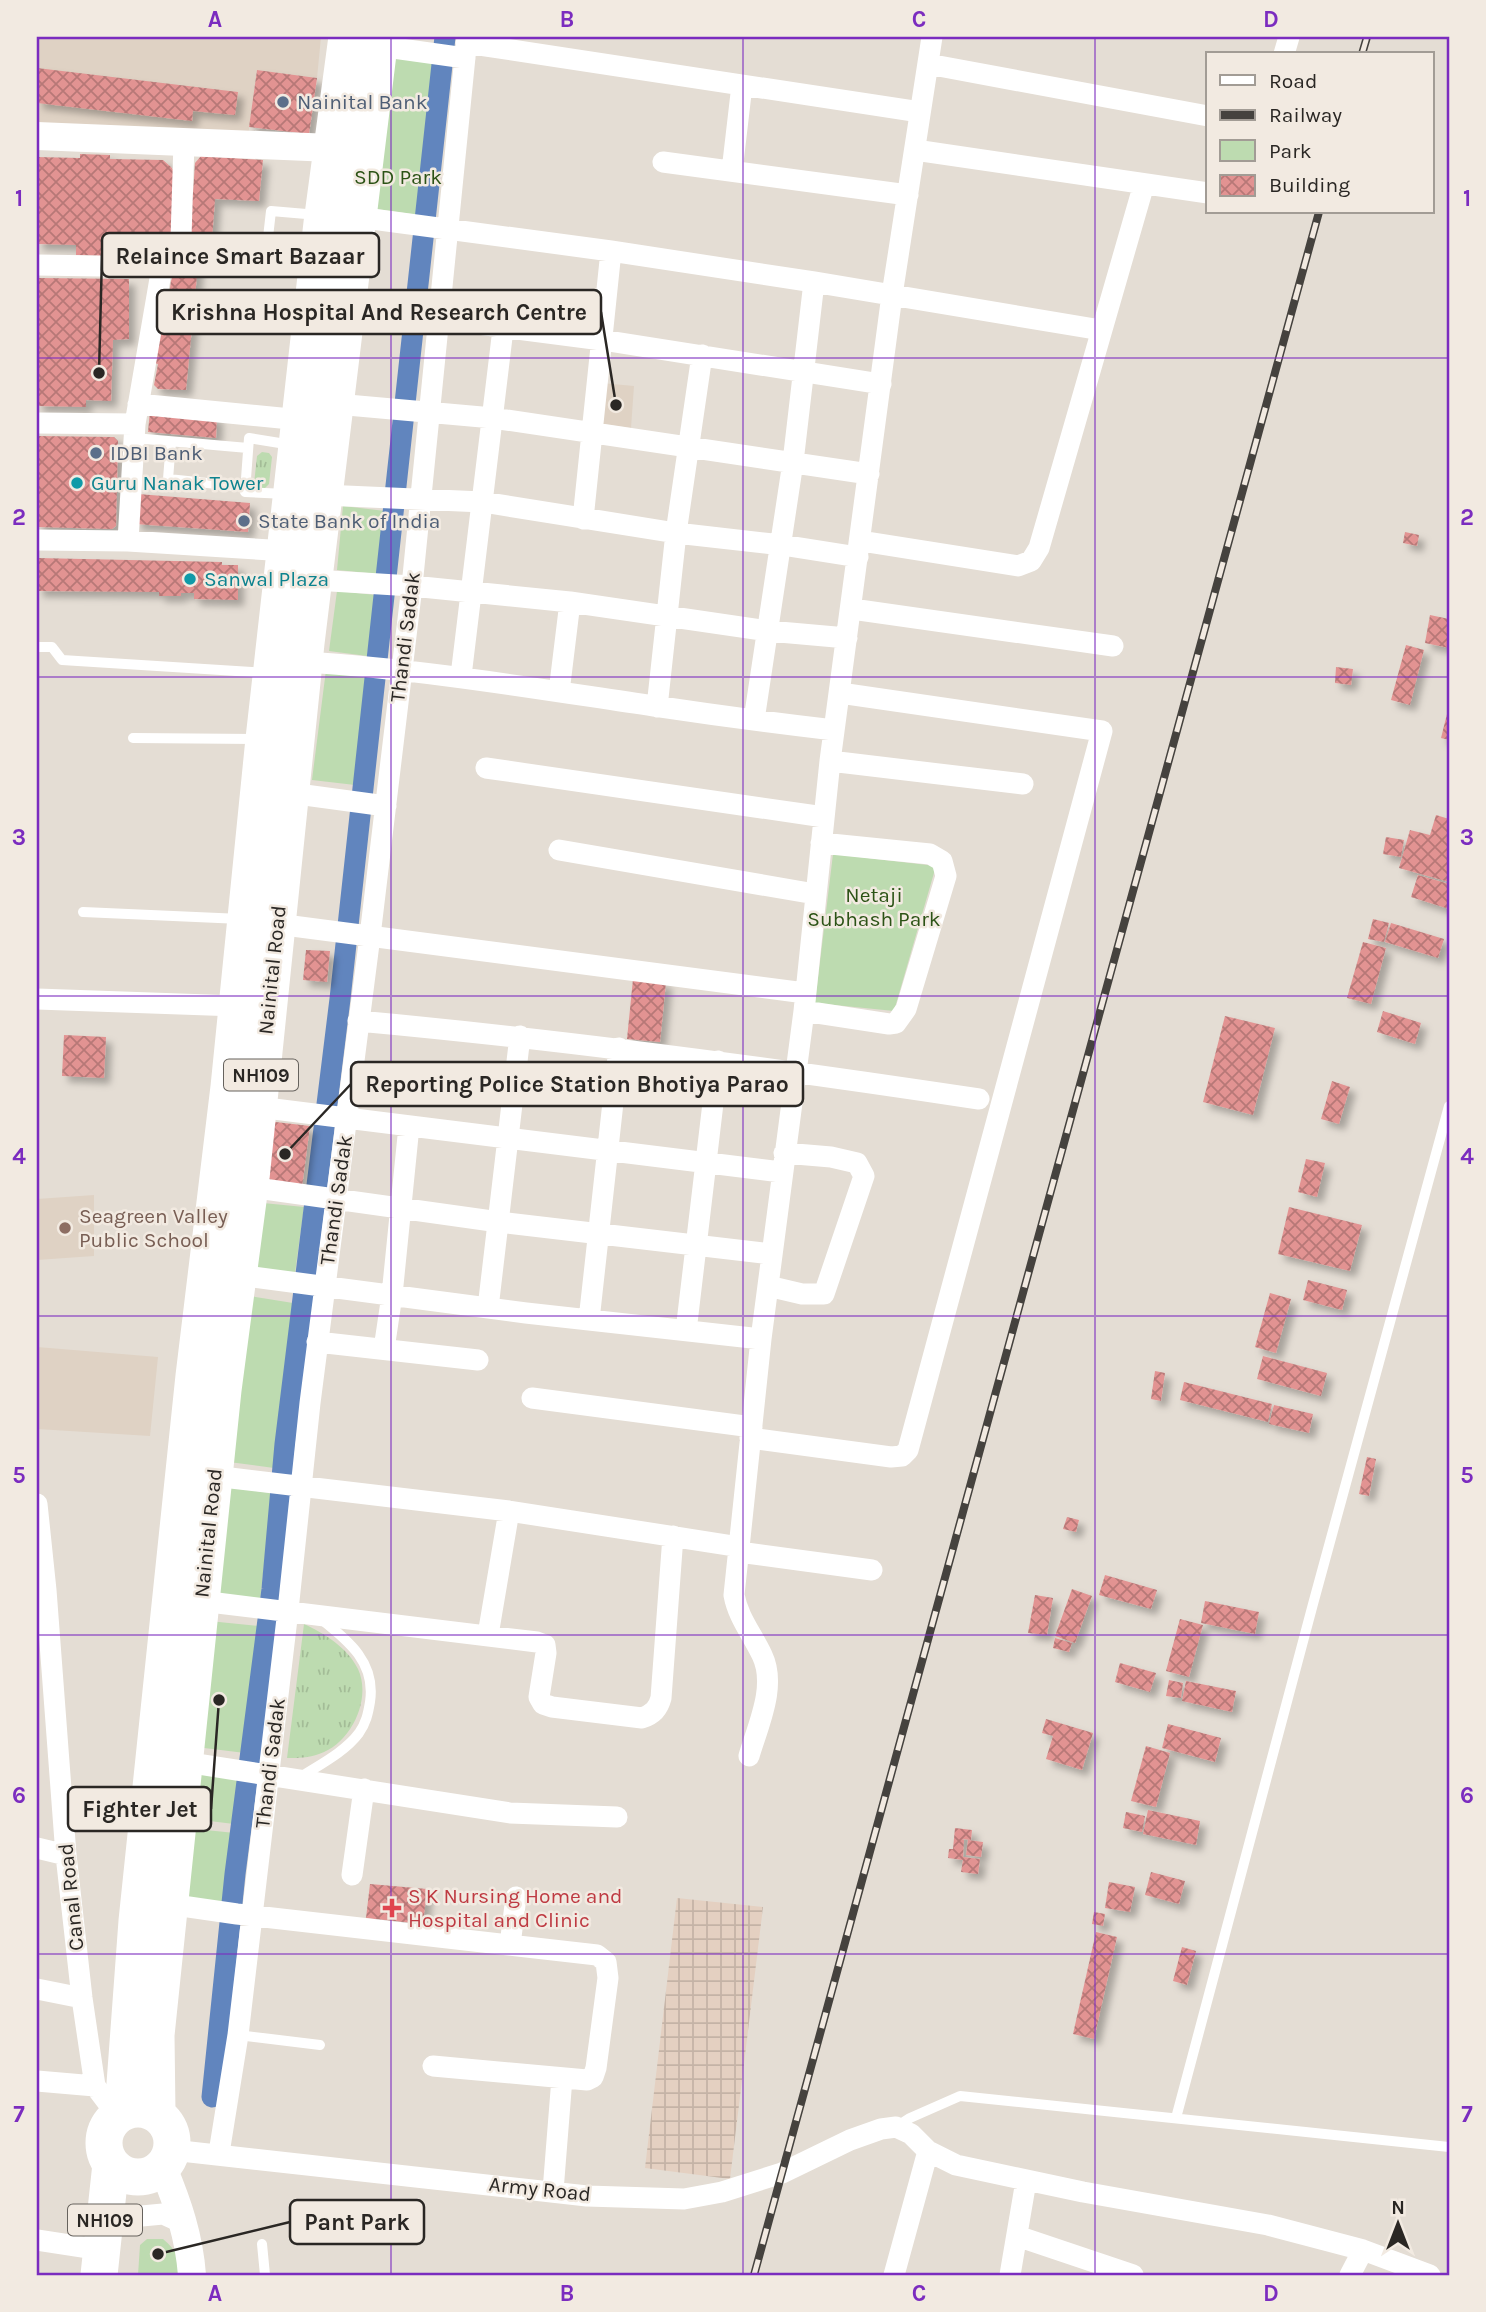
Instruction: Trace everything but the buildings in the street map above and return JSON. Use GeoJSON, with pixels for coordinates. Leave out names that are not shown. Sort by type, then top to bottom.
{"type":"FeatureCollection","features":[{"type":"Feature","properties":{"kind":"highway","name":"Nainital Road"},"geometry":{"type":"LineString","coordinates":[[132,2113],[137,1922],[201,1601],[250,1187],[242,1106],[237,1006],[262,922],[290,793],[286,551],[308,494],[336,404],[329,310],[318,253],[340,216],[332,148],[369,40]]}},
{"type":"Feature","properties":{"kind":"highway","name":"Nainital Road"},"geometry":{"type":"LineString","coordinates":[[132,2113],[156,2035],[168,1904],[170,1760],[194,1376],[242,1106],[262,922],[264,739],[315,579],[308,494],[289,427],[329,310],[340,216],[369,40]]}},
{"type":"Feature","properties":{"kind":"highway"},"geometry":{"type":"LineString","coordinates":[[132,2113],[170,2129],[146,2165],[104,2150],[105,2130],[132,2113]]}},
{"type":"Feature","properties":{"kind":"highway","name":"NH109"},"geometry":{"type":"LineString","coordinates":[[108,2267],[131,2217],[146,2165]]}},
{"type":"Feature","properties":{"kind":"highway","name":"NH109"},"geometry":{"type":"LineString","coordinates":[[108,2267],[146,2165]]}},
{"type":"Feature","properties":{"kind":"street"},"geometry":{"type":"LineString","coordinates":[[749,1756],[768,1690],[768,1674],[763,1657],[736,1608],[734,1595],[751,1432],[804,1002],[834,730],[892,295],[932,37]]}},
{"type":"Feature","properties":{"kind":"street"},"geometry":{"type":"LineString","coordinates":[[369,40],[742,85],[920,112]]}},
{"type":"Feature","properties":{"kind":"street","name":"Thandi Sadak"},"geometry":{"type":"LineString","coordinates":[[219,2153],[238,2035],[238,1914],[289,1485],[317,1342],[311,1285],[333,1117],[358,1021],[356,934],[432,228],[457,49]]}},
{"type":"Feature","properties":{"kind":"street"},"geometry":{"type":"LineString","coordinates":[[928,64],[1206,116]]}},
{"type":"Feature","properties":{"kind":"street"},"geometry":{"type":"LineString","coordinates":[[732,171],[742,85]]}},
{"type":"Feature","properties":{"kind":"street"},"geometry":{"type":"LineString","coordinates":[[37,136],[332,148]]}},
{"type":"Feature","properties":{"kind":"street"},"geometry":{"type":"LineString","coordinates":[[128,541],[136,416],[162,267],[181,238],[184,142]]}},
{"type":"Feature","properties":{"kind":"street"},"geometry":{"type":"LineString","coordinates":[[915,150],[1206,193]]}},
{"type":"Feature","properties":{"kind":"street"},"geometry":{"type":"LineString","coordinates":[[663,162],[908,195]]}},
{"type":"Feature","properties":{"kind":"street"},"geometry":{"type":"LineString","coordinates":[[308,494],[483,502],[676,533],[1018,566],[1031,561],[1039,548],[1144,184]]}},
{"type":"Feature","properties":{"kind":"street"},"geometry":{"type":"LineString","coordinates":[[340,216],[611,251],[1101,330]]}},
{"type":"Feature","properties":{"kind":"street"},"geometry":{"type":"LineString","coordinates":[[583,519],[611,251]]}},
{"type":"Feature","properties":{"kind":"street"},"geometry":{"type":"LineString","coordinates":[[37,265],[162,267]]}},
{"type":"Feature","properties":{"kind":"street"},"geometry":{"type":"LineString","coordinates":[[754,720],[782,545],[814,282]]}},
{"type":"Feature","properties":{"kind":"street"},"geometry":{"type":"LineString","coordinates":[[329,310],[423,317],[602,340],[881,384]]}},
{"type":"Feature","properties":{"kind":"street"},"geometry":{"type":"LineString","coordinates":[[461,676],[503,329]]}},
{"type":"Feature","properties":{"kind":"street"},"geometry":{"type":"LineString","coordinates":[[657,707],[665,617],[702,355]]}},
{"type":"Feature","properties":{"kind":"street"},"geometry":{"type":"LineString","coordinates":[[336,404],[493,418],[869,474]]}},
{"type":"Feature","properties":{"kind":"street"},"geometry":{"type":"LineString","coordinates":[[37,423],[262,411],[289,427]]}},
{"type":"Feature","properties":{"kind":"street"},"geometry":{"type":"LineString","coordinates":[[37,540],[128,541],[286,551]]}},
{"type":"Feature","properties":{"kind":"street"},"geometry":{"type":"LineString","coordinates":[[315,579],[570,602],[768,631],[847,638]]}},
{"type":"Feature","properties":{"kind":"street"},"geometry":{"type":"LineString","coordinates":[[559,692],[570,602]]}},
{"type":"Feature","properties":{"kind":"street"},"geometry":{"type":"LineString","coordinates":[[852,609],[1113,646]]}},
{"type":"Feature","properties":{"kind":"street"},"geometry":{"type":"LineString","coordinates":[[288,668],[384,668],[461,676],[657,707],[834,730]]}},
{"type":"Feature","properties":{"kind":"street"},"geometry":{"type":"LineString","coordinates":[[531,1398],[891,1457],[902,1456],[908,1450],[1102,731],[840,693]]}},
{"type":"Feature","properties":{"kind":"street"},"geometry":{"type":"LineString","coordinates":[[830,761],[1023,784]]}},
{"type":"Feature","properties":{"kind":"street"},"geometry":{"type":"LineString","coordinates":[[486,768],[824,817]]}},
{"type":"Feature","properties":{"kind":"street"},"geometry":{"type":"LineString","coordinates":[[290,793],[370,803]]}},
{"type":"Feature","properties":{"kind":"street"},"geometry":{"type":"LineString","coordinates":[[262,922],[804,1002],[889,1024],[896,1023],[906,1009],[946,876],[942,861],[930,854],[821,844]]}},
{"type":"Feature","properties":{"kind":"street"},"geometry":{"type":"LineString","coordinates":[[559,850],[815,894]]}},
{"type":"Feature","properties":{"kind":"street"},"geometry":{"type":"LineString","coordinates":[[37,999],[237,1006]]}},
{"type":"Feature","properties":{"kind":"street"},"geometry":{"type":"LineString","coordinates":[[358,1021],[619,1048],[979,1100]]}},
{"type":"Feature","properties":{"kind":"street"},"geometry":{"type":"LineString","coordinates":[[488,1308],[520,1036]]}},
{"type":"Feature","properties":{"kind":"street"},"geometry":{"type":"LineString","coordinates":[[589,1320],[619,1048]]}},
{"type":"Feature","properties":{"kind":"street"},"geometry":{"type":"LineString","coordinates":[[685,1331],[718,1061]]}},
{"type":"Feature","properties":{"kind":"street"},"geometry":{"type":"LineString","coordinates":[[242,1106],[707,1162],[783,1162],[831,1157],[857,1163],[864,1176],[824,1294],[802,1294],[768,1286]]}},
{"type":"Feature","properties":{"kind":"street"},"geometry":{"type":"LineString","coordinates":[[384,1349],[409,1126]]}},
{"type":"Feature","properties":{"kind":"street"},"geometry":{"type":"LineString","coordinates":[[250,1187],[598,1235],[772,1255]]}},
{"type":"Feature","properties":{"kind":"street"},"geometry":{"type":"LineString","coordinates":[[238,1275],[488,1308],[761,1339]]}},
{"type":"Feature","properties":{"kind":"street"},"geometry":{"type":"LineString","coordinates":[[317,1342],[478,1360]]}},
{"type":"Feature","properties":{"kind":"street"},"geometry":{"type":"LineString","coordinates":[[214,1476],[509,1511],[872,1570]]}},
{"type":"Feature","properties":{"kind":"street","name":"Canal Road"},"geometry":{"type":"LineString","coordinates":[[37,1504],[41,1589],[66,1854],[95,2086],[132,2113]]}},
{"type":"Feature","properties":{"kind":"street"},"geometry":{"type":"LineString","coordinates":[[488,1635],[509,1511]]}},
{"type":"Feature","properties":{"kind":"street"},"geometry":{"type":"LineString","coordinates":[[201,1601],[537,1642],[545,1645],[539,1697],[543,1704],[642,1718],[658,1707],[661,1698],[673,1536]]}},
{"type":"Feature","properties":{"kind":"street"},"geometry":{"type":"LineString","coordinates":[[170,1760],[510,1813],[617,1817]]}},
{"type":"Feature","properties":{"kind":"street"},"geometry":{"type":"LineString","coordinates":[[352,1875],[364,1789]]}},
{"type":"Feature","properties":{"kind":"street"},"geometry":{"type":"LineString","coordinates":[[37,1848],[66,1854]]}},
{"type":"Feature","properties":{"kind":"street"},"geometry":{"type":"LineString","coordinates":[[510,1945],[516,1897]]}},
{"type":"Feature","properties":{"kind":"street"},"geometry":{"type":"LineString","coordinates":[[168,1904],[597,1955],[606,1962],[608,1978],[593,2077],[587,2080],[433,2066]]}},
{"type":"Feature","properties":{"kind":"street"},"geometry":{"type":"LineString","coordinates":[[37,1989],[82,1998]]}},
{"type":"Feature","properties":{"kind":"street"},"geometry":{"type":"LineString","coordinates":[[554,2191],[562,2078]]}},
{"type":"Feature","properties":{"kind":"street"},"geometry":{"type":"LineString","coordinates":[[37,2081],[95,2086]]}},
{"type":"Feature","properties":{"kind":"street"},"geometry":{"type":"LineString","coordinates":[[896,2127],[911,2134],[928,2151],[956,2165],[1026,2181],[1268,2225],[1363,2250],[1430,2275]]}},
{"type":"Feature","properties":{"kind":"street","name":"Army Road"},"geometry":{"type":"LineString","coordinates":[[146,2165],[219,2153],[587,2196],[684,2199],[722,2193],[782,2173],[850,2140],[881,2129],[896,2127]]}},
{"type":"Feature","properties":{"kind":"street"},"geometry":{"type":"LineString","coordinates":[[894,2275],[928,2151]]}},
{"type":"Feature","properties":{"kind":"street"},"geometry":{"type":"LineString","coordinates":[[146,2165],[185,2224],[192,2275]]}},
{"type":"Feature","properties":{"kind":"street"},"geometry":{"type":"LineString","coordinates":[[1010,2275],[1026,2181]]}},
{"type":"Feature","properties":{"kind":"street"},"geometry":{"type":"LineString","coordinates":[[131,2217],[163,2214],[185,2224]]}},
{"type":"Feature","properties":{"kind":"street"},"geometry":{"type":"LineString","coordinates":[[1017,2236],[1133,2275]]}},
{"type":"Feature","properties":{"kind":"street"},"geometry":{"type":"LineString","coordinates":[[37,2240],[108,2267]]}},
{"type":"Feature","properties":{"kind":"street"},"geometry":{"type":"LineString","coordinates":[[1350,2275],[1363,2250]]}},
{"type":"Feature","properties":{"kind":"lane"},"geometry":{"type":"LineString","coordinates":[[318,253],[267,246],[271,211],[340,216]]}},
{"type":"Feature","properties":{"kind":"lane"},"geometry":{"type":"LineString","coordinates":[[136,416],[171,442],[248,449]]}},
{"type":"Feature","properties":{"kind":"lane"},"geometry":{"type":"LineString","coordinates":[[289,427],[249,438],[246,492],[308,494]]}},
{"type":"Feature","properties":{"kind":"lane"},"geometry":{"type":"LineString","coordinates":[[171,442],[169,479],[246,487]]}},
{"type":"Feature","properties":{"kind":"lane"},"geometry":{"type":"LineString","coordinates":[[37,647],[52,648],[62,660],[288,668]]}},
{"type":"Feature","properties":{"kind":"lane"},"geometry":{"type":"LineString","coordinates":[[133,738],[264,739]]}},
{"type":"Feature","properties":{"kind":"lane"},"geometry":{"type":"LineString","coordinates":[[83,912],[262,922]]}},
{"type":"Feature","properties":{"kind":"lane"},"geometry":{"type":"LineString","coordinates":[[1176,2119],[1449,1106]]}},
{"type":"Feature","properties":{"kind":"lane"},"geometry":{"type":"LineString","coordinates":[[298,1779],[339,1752],[358,1734],[367,1718],[371,1691],[369,1672],[363,1660],[316,1615]]}},
{"type":"Feature","properties":{"kind":"lane"},"geometry":{"type":"LineString","coordinates":[[238,2035],[320,2045]]}},
{"type":"Feature","properties":{"kind":"lane"},"geometry":{"type":"LineString","coordinates":[[896,2127],[909,2118],[960,2096],[1449,2147]]}},
{"type":"Feature","properties":{"kind":"lane"},"geometry":{"type":"LineString","coordinates":[[262,2244],[265,2275]]}},
{"type":"Feature","properties":{"kind":"shaded area"},"geometry":{"type":"Polygon","coordinates":[[[37,37],[321,37],[317,78],[257,70],[248,136],[37,130],[37,37]]]}},
{"type":"Feature","properties":{"kind":"shaded area"},"geometry":{"type":"Polygon","coordinates":[[[602,383],[634,386],[631,428],[596,423],[602,383]]]}},
{"type":"Feature","properties":{"kind":"shaded area","name":"Seagreen Valley Public School"},"geometry":{"type":"Polygon","coordinates":[[[94,1195],[94,1256],[37,1260],[37,1199],[94,1195]]]}},
{"type":"Feature","properties":{"kind":"shaded area"},"geometry":{"type":"Polygon","coordinates":[[[37,1347],[158,1357],[150,1436],[37,1429],[37,1347]]]}},
{"type":"Feature","properties":{"kind":"shaded area"},"geometry":{"type":"Polygon","coordinates":[[[677,1898],[763,1907],[730,2179],[645,2168],[677,1898]]]}},
{"type":"Feature","properties":{"kind":"green space","name":"SDD Park"},"geometry":{"type":"Polygon","coordinates":[[[385,56],[433,61],[419,215],[369,208],[385,56]]]}},
{"type":"Feature","properties":{"kind":"green space"},"geometry":{"type":"Polygon","coordinates":[[[262,452],[269,453],[272,457],[269,484],[264,489],[254,484],[257,456],[262,452]]]}},
{"type":"Feature","properties":{"kind":"green space"},"geometry":{"type":"Polygon","coordinates":[[[343,506],[385,511],[379,574],[337,570],[343,506]]]}},
{"type":"Feature","properties":{"kind":"green space"},"geometry":{"type":"Polygon","coordinates":[[[337,591],[376,595],[367,656],[329,651],[337,591]]]}},
{"type":"Feature","properties":{"kind":"green space"},"geometry":{"type":"Polygon","coordinates":[[[326,670],[370,676],[355,785],[312,780],[326,670]]]}},
{"type":"Feature","properties":{"kind":"green space","name":"Netaji Subhash Park"},"geometry":{"type":"Polygon","coordinates":[[[833,854],[936,866],[894,1011],[815,1003],[833,854]]]}},
{"type":"Feature","properties":{"kind":"green space"},"geometry":{"type":"Polygon","coordinates":[[[263,1203],[304,1207],[295,1273],[255,1269],[263,1203]]]}},
{"type":"Feature","properties":{"kind":"green space"},"geometry":{"type":"Polygon","coordinates":[[[250,1296],[293,1303],[274,1468],[229,1462],[250,1296]]]}},
{"type":"Feature","properties":{"kind":"green space"},"geometry":{"type":"Polygon","coordinates":[[[224,1487],[272,1493],[260,1601],[212,1597],[224,1487]]]}},
{"type":"Feature","properties":{"kind":"green space"},"geometry":{"type":"Polygon","coordinates":[[[209,1621],[259,1626],[245,1753],[196,1747],[209,1621]]]}},
{"type":"Feature","properties":{"kind":"green space"},"geometry":{"type":"Polygon","coordinates":[[[304,1624],[342,1648],[354,1661],[362,1681],[362,1694],[356,1719],[341,1741],[315,1755],[287,1758],[304,1624]]]}},
{"type":"Feature","properties":{"kind":"green space"},"geometry":{"type":"Polygon","coordinates":[[[191,1768],[240,1776],[234,1824],[185,1818],[191,1768]]]}},
{"type":"Feature","properties":{"kind":"green space"},"geometry":{"type":"Polygon","coordinates":[[[186,1828],[235,1833],[226,1904],[177,1899],[186,1828]]]}},
{"type":"Feature","properties":{"kind":"green space"},"geometry":{"type":"Polygon","coordinates":[[[147,2239],[163,2239],[171,2247],[179,2259],[181,2275],[138,2275],[140,2245],[147,2239]]]}},
{"type":"Feature","properties":{"kind":"waterway"},"geometry":{"type":"LineString","coordinates":[[212,2097],[235,1874],[272,1589],[285,1444],[340,999],[445,37]]}},
{"type":"Feature","properties":{"kind":"railway"},"geometry":{"type":"LineString","coordinates":[[1363,52],[1367,37]]}},
{"type":"Feature","properties":{"kind":"railway"},"geometry":{"type":"LineString","coordinates":[[754,2275],[1318,214]]}},
{"type":"Feature","properties":{"kind":"place","name":"Nainital Bank"},"geometry":{"type":"Point","coordinates":[283,102]}},
{"type":"Feature","properties":{"kind":"place","name":"Relaince Smart Bazaar"},"geometry":{"type":"Point","coordinates":[99,373]}},
{"type":"Feature","properties":{"kind":"place","name":"Krishna Hospital And Research Centre"},"geometry":{"type":"Point","coordinates":[616,405]}},
{"type":"Feature","properties":{"kind":"place","name":"IDBI Bank"},"geometry":{"type":"Point","coordinates":[96,453]}},
{"type":"Feature","properties":{"kind":"place","name":"Guru Nanak Tower"},"geometry":{"type":"Point","coordinates":[77,483]}},
{"type":"Feature","properties":{"kind":"place","name":"State Bank of India"},"geometry":{"type":"Point","coordinates":[244,521]}},
{"type":"Feature","properties":{"kind":"place","name":"Sanwal Plaza"},"geometry":{"type":"Point","coordinates":[190,579]}},
{"type":"Feature","properties":{"kind":"place","name":"Reporting Police Station Bhotiya Parao"},"geometry":{"type":"Point","coordinates":[285,1154]}},
{"type":"Feature","properties":{"kind":"place","name":"Seagreen Valley Public School"},"geometry":{"type":"Point","coordinates":[65,1228]}},
{"type":"Feature","properties":{"kind":"place","name":"Fighter Jet"},"geometry":{"type":"Point","coordinates":[219,1700]}},
{"type":"Feature","properties":{"kind":"place","name":"S K Nursing Home and Hospital and Clinic"},"geometry":{"type":"Point","coordinates":[392,1908]}},
{"type":"Feature","properties":{"kind":"place","name":"Pant Park"},"geometry":{"type":"Point","coordinates":[158,2254]}}]}
